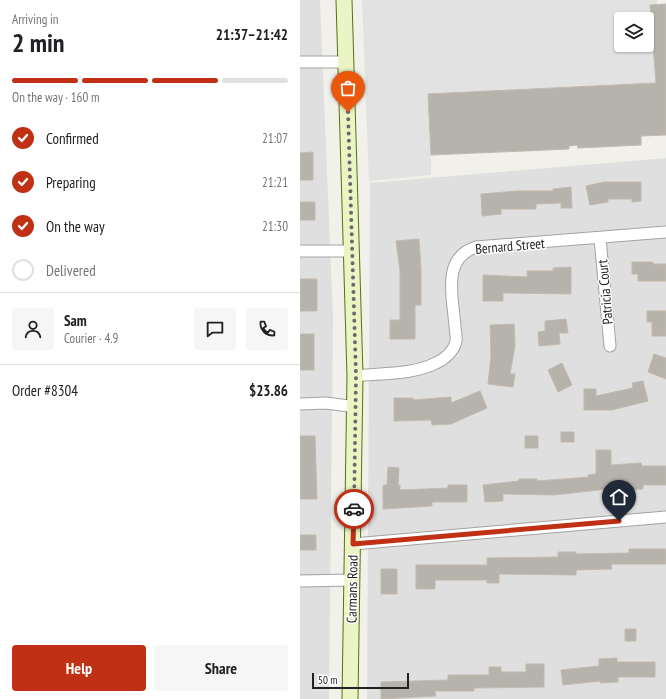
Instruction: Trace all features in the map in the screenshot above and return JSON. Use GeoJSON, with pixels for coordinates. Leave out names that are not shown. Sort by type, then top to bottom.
{"type":"FeatureCollection","features":[{"type":"Feature","properties":{"kind":"street","name":"Carmans Road"},"geometry":{"type":"LineString","coordinates":[[344,0],[356,376],[350,699]]}},
{"type":"Feature","properties":{"kind":"street"},"geometry":{"type":"LineString","coordinates":[[300,62],[347,62]]}},
{"type":"Feature","properties":{"kind":"street","name":"Bernard Street"},"geometry":{"type":"LineString","coordinates":[[356,376],[419,370],[437,363],[451,353],[456,341],[451,280],[456,260],[468,250],[476,248],[666,232]]}},
{"type":"Feature","properties":{"kind":"street","name":"Patricia Court"},"geometry":{"type":"LineString","coordinates":[[600,238],[610,346]]}},
{"type":"Feature","properties":{"kind":"street"},"geometry":{"type":"LineString","coordinates":[[300,251],[352,251]]}},
{"type":"Feature","properties":{"kind":"street"},"geometry":{"type":"LineString","coordinates":[[300,404],[326,403],[356,408]]}},
{"type":"Feature","properties":{"kind":"street"},"geometry":{"type":"LineString","coordinates":[[353,544],[666,517]]}},
{"type":"Feature","properties":{"kind":"street"},"geometry":{"type":"LineString","coordinates":[[300,581],[352,580]]}},
{"type":"Feature","properties":{"kind":"shaded area"},"geometry":{"type":"Polygon","coordinates":[[[300,0],[320,0],[333,318],[329,699],[300,699],[300,0]]]}},
{"type":"Feature","properties":{"kind":"shaded area"},"geometry":{"type":"Polygon","coordinates":[[[362,0],[657,0],[657,4],[651,5],[651,12],[614,12],[614,52],[654,52],[656,83],[431,155],[431,175],[369,181],[362,0]]]}},
{"type":"Feature","properties":{"kind":"shaded area"},"geometry":{"type":"Polygon","coordinates":[[[666,158],[666,699],[367,699],[370,183],[666,158]]]}},
{"type":"Feature","properties":{"kind":"building"},"geometry":{"type":"Polygon","coordinates":[[[666,4],[666,135],[641,136],[641,145],[578,148],[577,145],[569,146],[569,149],[431,155],[428,94],[656,83],[654,52],[654,12],[651,12],[650,5],[666,4]]]}},
{"type":"Feature","properties":{"kind":"building"},"geometry":{"type":"Polygon","coordinates":[[[313,152],[313,180],[300,180],[300,153],[313,152]]]}},
{"type":"Feature","properties":{"kind":"building"},"geometry":{"type":"Polygon","coordinates":[[[604,182],[641,182],[641,201],[632,202],[632,199],[608,199],[608,202],[590,205],[586,186],[604,182]]]}},
{"type":"Feature","properties":{"kind":"building"},"geometry":{"type":"Polygon","coordinates":[[[571,187],[572,208],[561,208],[561,203],[536,204],[536,209],[501,209],[501,214],[482,216],[481,194],[517,191],[553,191],[553,189],[571,187]]]}},
{"type":"Feature","properties":{"kind":"building"},"geometry":{"type":"Polygon","coordinates":[[[300,202],[315,202],[315,220],[300,220],[300,202]]]}},
{"type":"Feature","properties":{"kind":"building"},"geometry":{"type":"Polygon","coordinates":[[[419,239],[421,305],[415,305],[415,339],[390,339],[390,320],[400,320],[400,271],[396,241],[419,239]]]}},
{"type":"Feature","properties":{"kind":"building"},"geometry":{"type":"Polygon","coordinates":[[[632,262],[653,262],[653,264],[666,264],[666,281],[638,281],[638,274],[632,274],[632,262]]]}},
{"type":"Feature","properties":{"kind":"building"},"geometry":{"type":"Polygon","coordinates":[[[571,267],[571,294],[503,293],[503,301],[483,301],[483,275],[527,277],[527,271],[553,271],[553,268],[571,267]]]}},
{"type":"Feature","properties":{"kind":"building"},"geometry":{"type":"Polygon","coordinates":[[[300,279],[317,279],[317,311],[300,311],[300,279]]]}},
{"type":"Feature","properties":{"kind":"building"},"geometry":{"type":"Polygon","coordinates":[[[647,311],[666,311],[666,336],[652,336],[652,322],[647,322],[647,311]]]}},
{"type":"Feature","properties":{"kind":"building"},"geometry":{"type":"Polygon","coordinates":[[[566,319],[568,333],[559,333],[560,344],[539,346],[538,332],[545,331],[545,321],[566,319]]]}},
{"type":"Feature","properties":{"kind":"building"},"geometry":{"type":"Polygon","coordinates":[[[514,324],[515,346],[510,374],[515,374],[513,387],[488,384],[491,356],[490,325],[514,324]]]}},
{"type":"Feature","properties":{"kind":"building"},"geometry":{"type":"Polygon","coordinates":[[[300,334],[314,334],[314,370],[300,370],[300,334]]]}},
{"type":"Feature","properties":{"kind":"building"},"geometry":{"type":"Polygon","coordinates":[[[654,354],[666,358],[666,379],[648,372],[654,354]]]}},
{"type":"Feature","properties":{"kind":"building"},"geometry":{"type":"Polygon","coordinates":[[[562,363],[572,385],[558,392],[548,370],[562,363]]]}},
{"type":"Feature","properties":{"kind":"building"},"geometry":{"type":"Polygon","coordinates":[[[643,381],[648,401],[612,410],[584,410],[584,389],[596,389],[596,396],[633,388],[632,383],[643,381]]]}},
{"type":"Feature","properties":{"kind":"building"},"geometry":{"type":"Polygon","coordinates":[[[480,391],[487,408],[451,424],[432,425],[431,420],[394,421],[394,398],[413,398],[413,400],[451,397],[451,403],[480,391]]]}},
{"type":"Feature","properties":{"kind":"building"},"geometry":{"type":"Polygon","coordinates":[[[561,432],[574,432],[574,442],[561,442],[561,432]]]}},
{"type":"Feature","properties":{"kind":"building"},"geometry":{"type":"Polygon","coordinates":[[[300,436],[315,436],[317,499],[300,499],[300,436]]]}},
{"type":"Feature","properties":{"kind":"building"},"geometry":{"type":"Polygon","coordinates":[[[525,436],[538,436],[538,448],[525,448],[525,436]]]}},
{"type":"Feature","properties":{"kind":"building"},"geometry":{"type":"Polygon","coordinates":[[[596,450],[611,450],[611,465],[641,463],[642,466],[666,466],[666,485],[643,485],[643,489],[625,490],[625,487],[554,495],[503,494],[503,501],[485,502],[483,485],[519,481],[519,479],[537,479],[537,481],[589,477],[588,475],[596,474],[596,450]]]}},
{"type":"Feature","properties":{"kind":"building"},"geometry":{"type":"Polygon","coordinates":[[[388,467],[399,468],[398,485],[400,485],[400,490],[448,488],[448,485],[467,485],[467,502],[432,502],[432,506],[383,509],[383,485],[387,485],[388,467]]]}},
{"type":"Feature","properties":{"kind":"building"},"geometry":{"type":"Polygon","coordinates":[[[300,535],[316,535],[316,550],[300,550],[300,535]]]}},
{"type":"Feature","properties":{"kind":"building"},"geometry":{"type":"Polygon","coordinates":[[[629,549],[666,549],[666,564],[611,564],[612,569],[576,570],[576,575],[499,574],[499,583],[487,583],[487,580],[435,580],[435,589],[416,589],[416,565],[487,565],[487,558],[558,557],[558,552],[576,552],[576,554],[629,553],[629,549]]]}},
{"type":"Feature","properties":{"kind":"building"},"geometry":{"type":"Polygon","coordinates":[[[381,569],[397,569],[397,594],[381,594],[381,569]]]}},
{"type":"Feature","properties":{"kind":"building"},"geometry":{"type":"Polygon","coordinates":[[[625,629],[636,629],[636,641],[625,641],[625,629]]]}},
{"type":"Feature","properties":{"kind":"building"},"geometry":{"type":"Polygon","coordinates":[[[617,658],[617,662],[655,662],[655,677],[618,677],[618,682],[600,683],[600,681],[563,685],[561,670],[599,666],[599,659],[617,658]]]}},
{"type":"Feature","properties":{"kind":"building"},"geometry":{"type":"Polygon","coordinates":[[[526,664],[544,664],[544,687],[474,688],[474,691],[435,691],[436,696],[381,699],[381,682],[448,680],[448,675],[489,675],[489,667],[501,667],[501,672],[526,672],[526,664]]]}},
{"type":"Feature","properties":{"kind":"way so far"},"geometry":{"type":"LineString","coordinates":[[348,112],[356,376],[354,509]]}},
{"type":"Feature","properties":{"kind":"route"},"geometry":{"type":"LineString","coordinates":[[354,509],[353,544],[619,521]]}}]}
